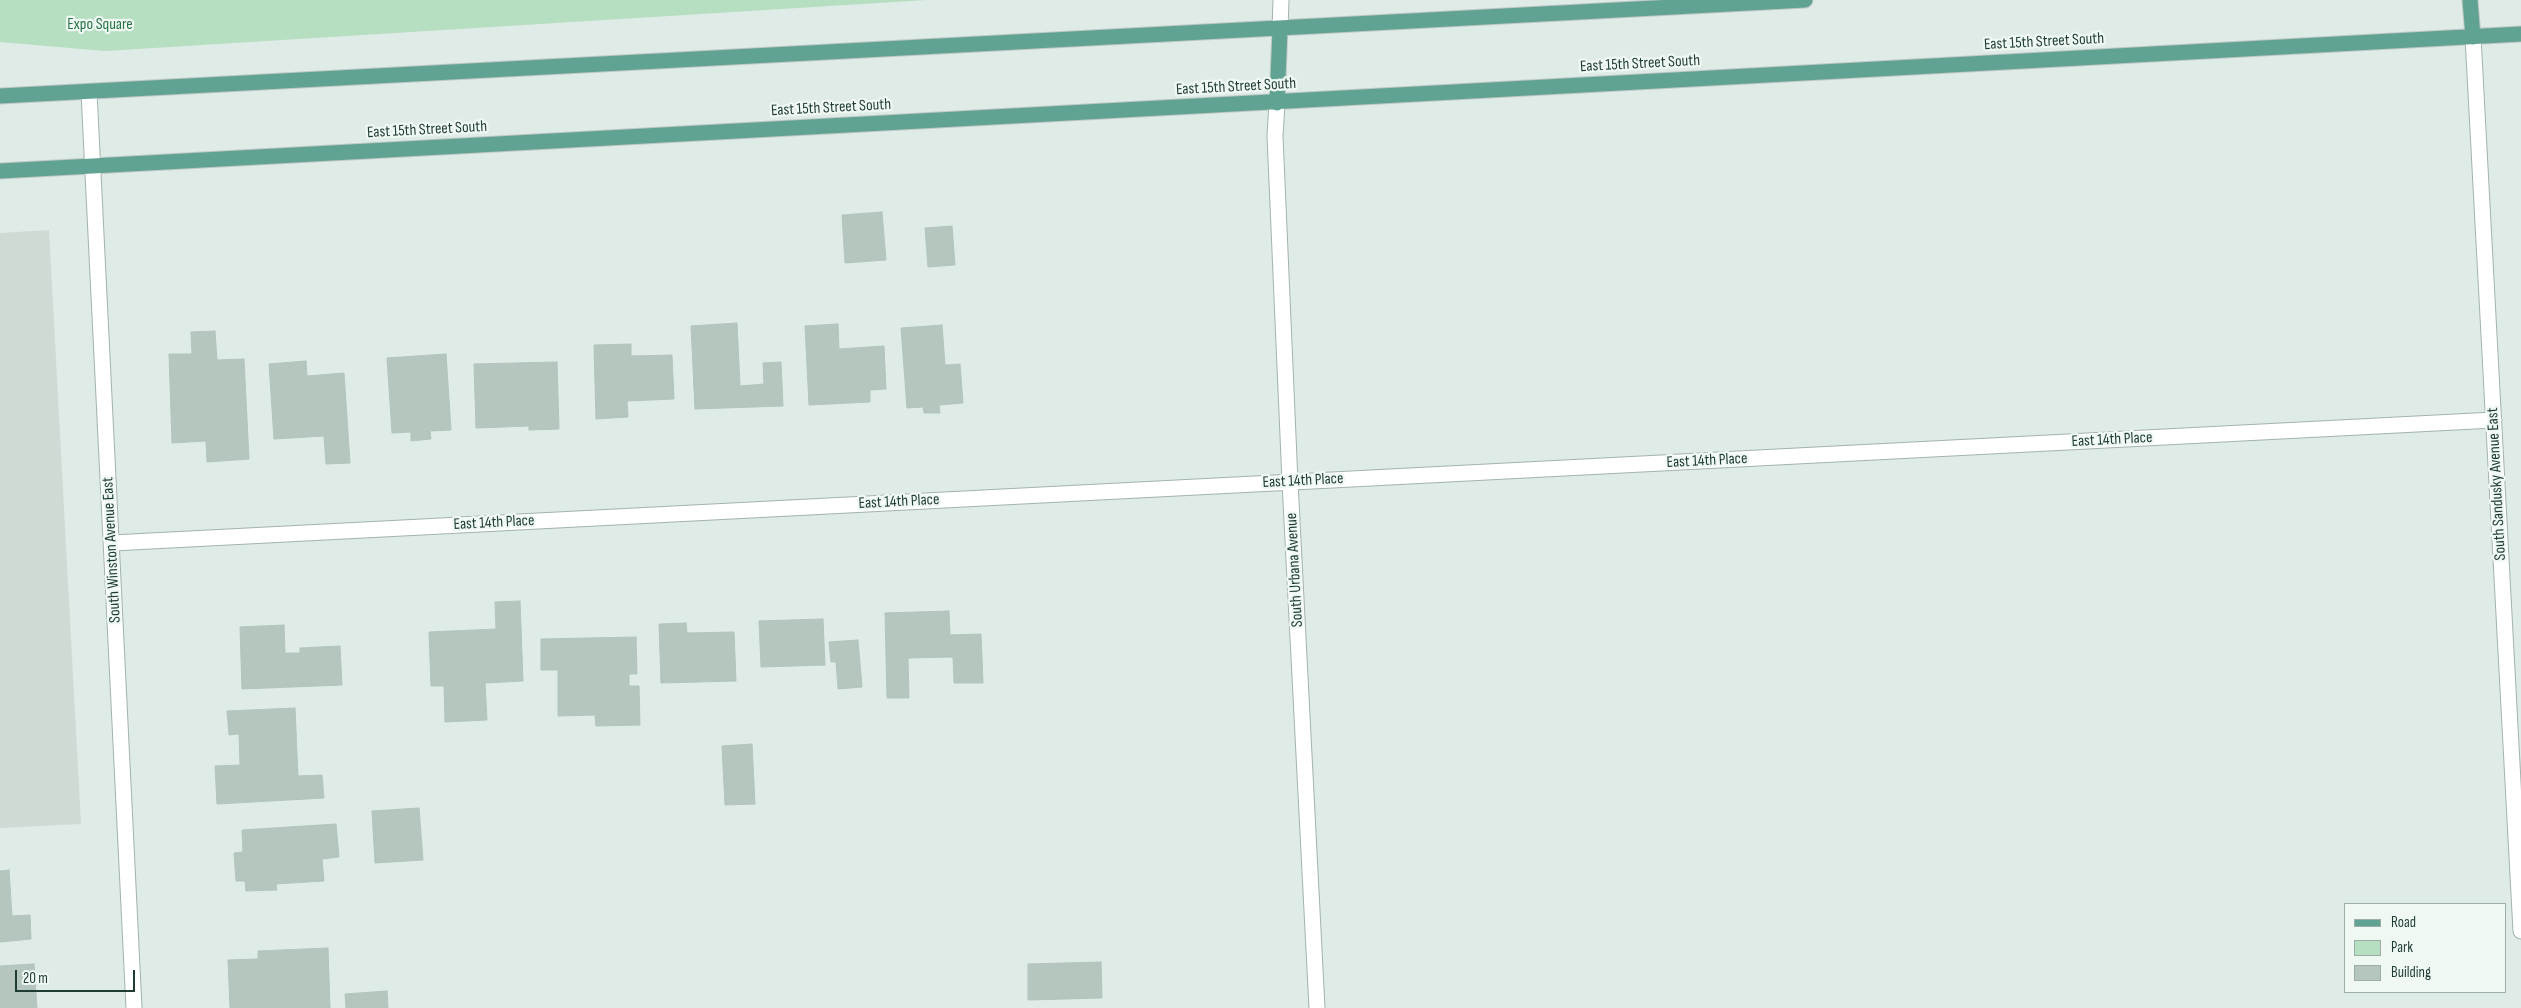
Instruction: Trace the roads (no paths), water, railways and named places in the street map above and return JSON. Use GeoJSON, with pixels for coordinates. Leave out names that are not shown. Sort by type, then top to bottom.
{"type":"FeatureCollection","features":[{"type":"Feature","properties":{"kind":"main road"},"geometry":{"type":"LineString","coordinates":[[0,96],[1805,0]]}},
{"type":"Feature","properties":{"kind":"main road"},"geometry":{"type":"LineString","coordinates":[[2470,0],[2473,37]]}},
{"type":"Feature","properties":{"kind":"main road"},"geometry":{"type":"LineString","coordinates":[[1277,103],[1280,29]]}},
{"type":"Feature","properties":{"kind":"main road","name":"East 15th Street South"},"geometry":{"type":"LineString","coordinates":[[0,171],[2521,34]]}},
{"type":"Feature","properties":{"kind":"street"},"geometry":{"type":"LineString","coordinates":[[1280,29],[1281,0]]}},
{"type":"Feature","properties":{"kind":"street","name":"South Sandusky Avenue East"},"geometry":{"type":"LineString","coordinates":[[2473,37],[2521,931]]}},
{"type":"Feature","properties":{"kind":"street","name":"South Winston Avenue East"},"geometry":{"type":"LineString","coordinates":[[88,92],[134,1008]]}},
{"type":"Feature","properties":{"kind":"street","name":"South Urbana Avenue"},"geometry":{"type":"LineString","coordinates":[[1277,103],[1275,136],[1290,482],[1317,1008]]}},
{"type":"Feature","properties":{"kind":"street","name":"East 14th Place"},"geometry":{"type":"LineString","coordinates":[[112,543],[2494,420]]}},
{"type":"Feature","properties":{"kind":"park label","name":"Expo Square"},"geometry":{"type":"Point","coordinates":[100,25]}}]}
